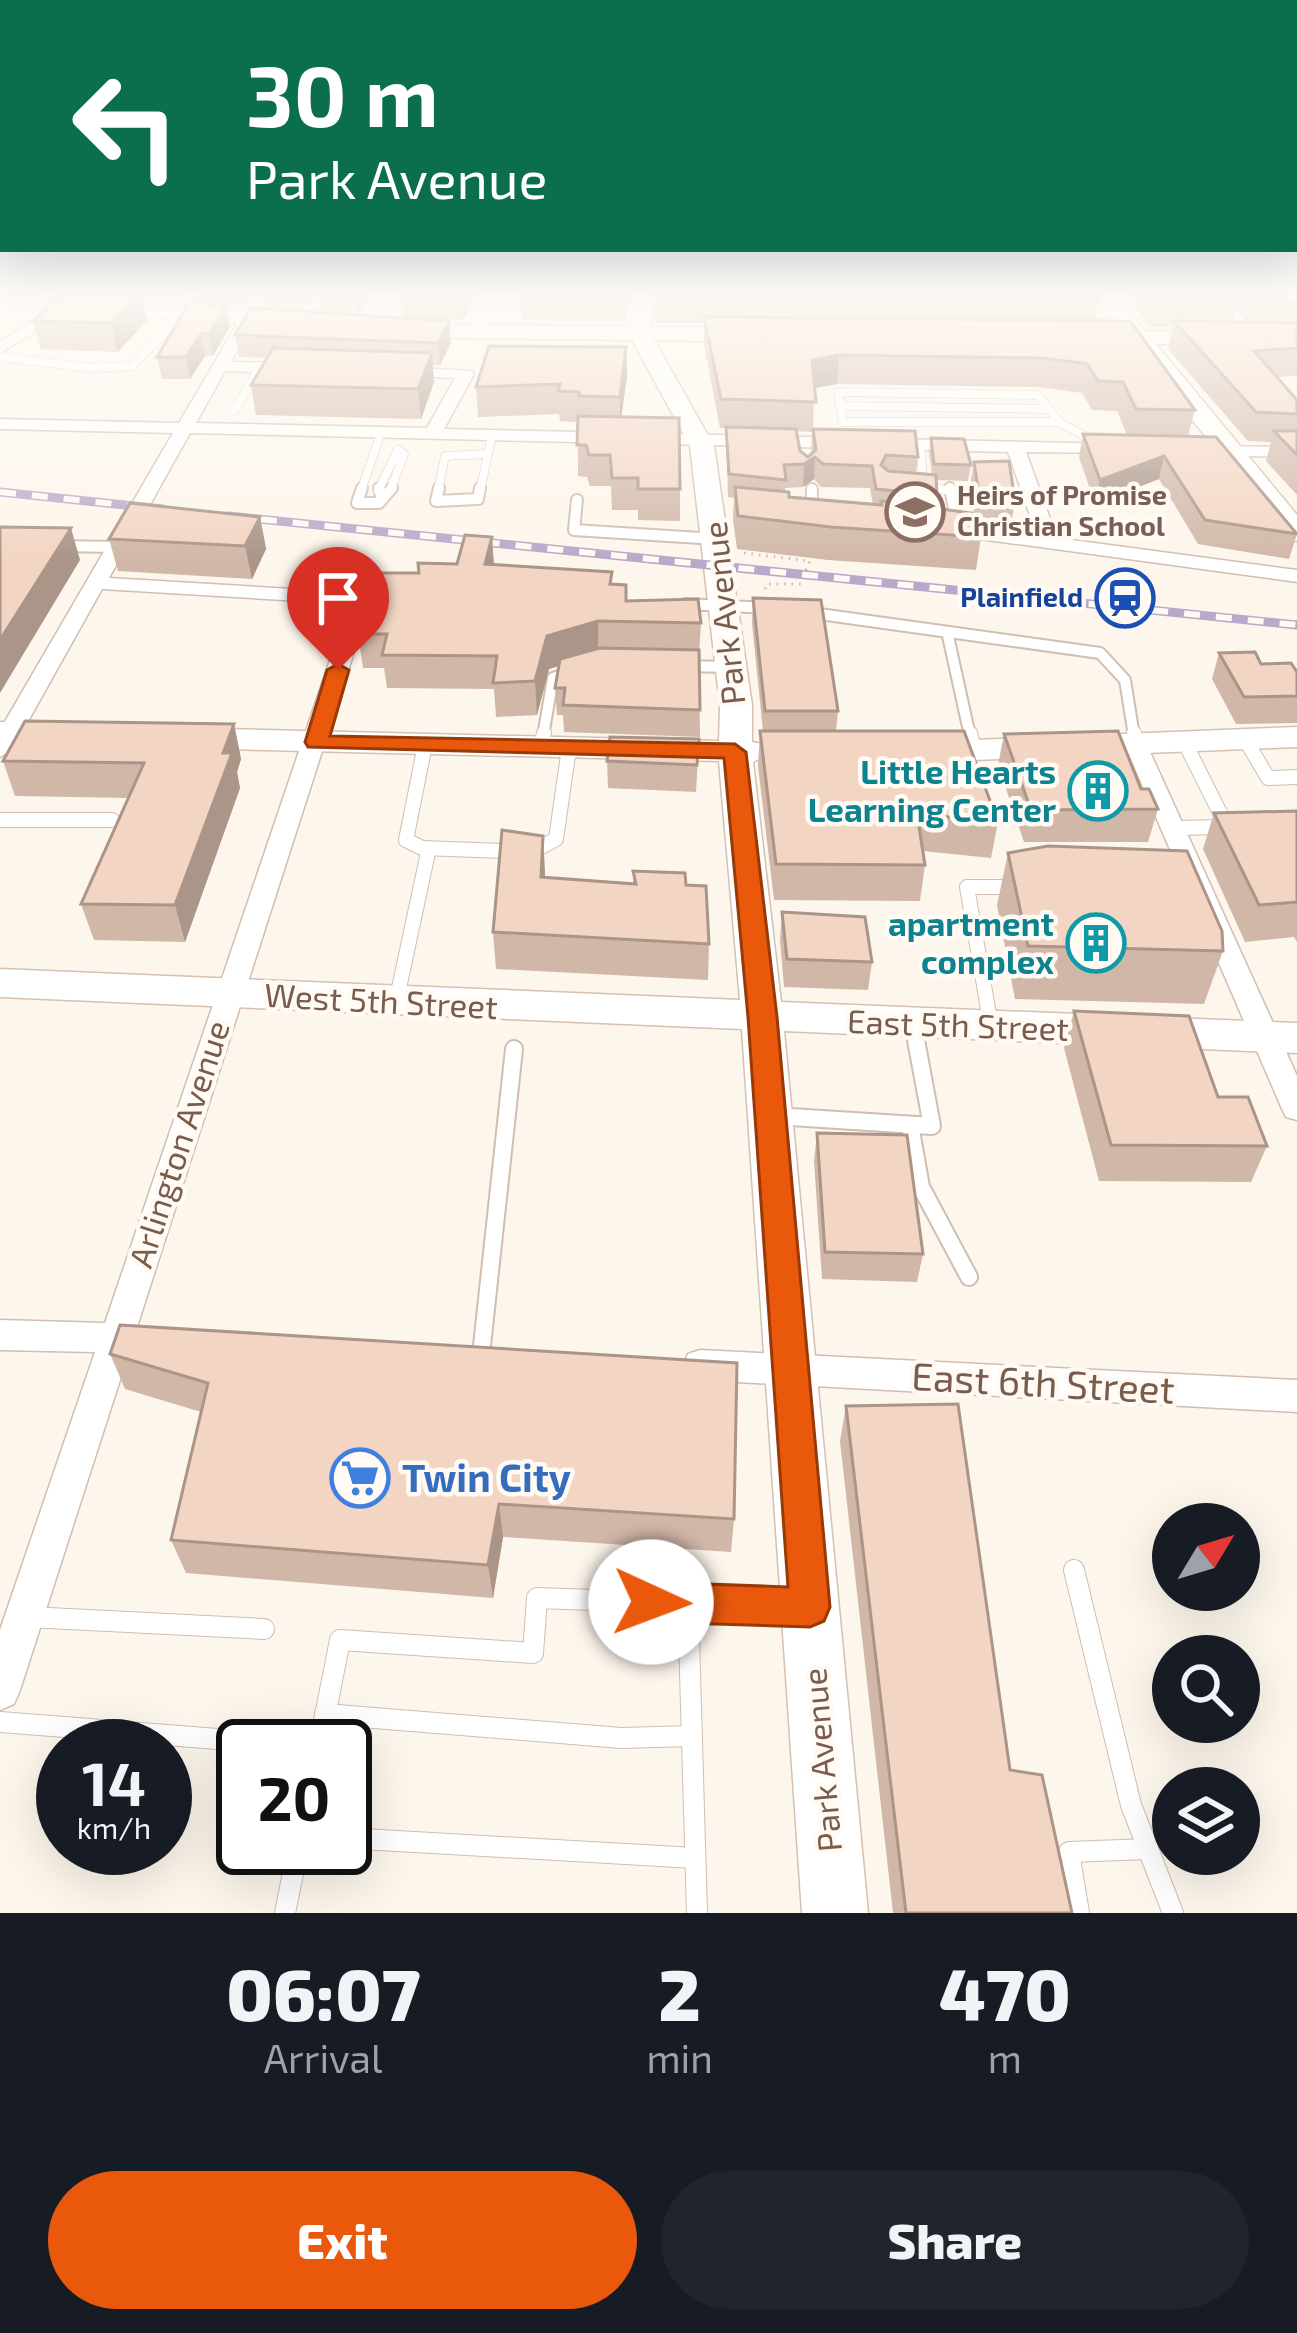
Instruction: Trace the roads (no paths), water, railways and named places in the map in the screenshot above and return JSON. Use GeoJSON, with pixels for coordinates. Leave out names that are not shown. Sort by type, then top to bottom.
{"type":"FeatureCollection","features":[{"type":"Feature","properties":{"kind":"main road","name":"Park Avenue"},"geometry":{"type":"LineString","coordinates":[[668,384],[699,440],[722,507],[717,545],[763,1017],[835,1913]]}},
{"type":"Feature","properties":{"kind":"main road"},"geometry":{"type":"LineString","coordinates":[[1173,384],[1297,533]]}},
{"type":"Feature","properties":{"kind":"main road"},"geometry":{"type":"LineString","coordinates":[[3,738],[104,735]]}},
{"type":"Feature","properties":{"kind":"main road"},"geometry":{"type":"LineString","coordinates":[[152,737],[783,752]]}},
{"type":"Feature","properties":{"kind":"main road"},"geometry":{"type":"LineString","coordinates":[[878,752],[1135,743],[1190,753],[1245,739],[1297,737]]}},
{"type":"Feature","properties":{"kind":"main road","name":"West 5th Street"},"geometry":{"type":"LineString","coordinates":[[0,983],[763,1017]]}},
{"type":"Feature","properties":{"kind":"main road","name":"East 5th Street"},"geometry":{"type":"LineString","coordinates":[[763,1017],[1282,1038]]}},
{"type":"Feature","properties":{"kind":"street"},"geometry":{"type":"LineString","coordinates":[[3,738],[210,384]]}},
{"type":"Feature","properties":{"kind":"street"},"geometry":{"type":"LineString","coordinates":[[433,433],[460,384]]}},
{"type":"Feature","properties":{"kind":"street"},"geometry":{"type":"LineString","coordinates":[[0,424],[378,441],[433,433],[490,444],[699,440],[802,447],[1135,449]]}},
{"type":"Feature","properties":{"kind":"street"},"geometry":{"type":"LineString","coordinates":[[1016,447],[1050,546]]}},
{"type":"Feature","properties":{"kind":"street"},"geometry":{"type":"LineString","coordinates":[[1182,450],[1297,452]]}},
{"type":"Feature","properties":{"kind":"street"},"geometry":{"type":"LineString","coordinates":[[914,526],[1297,576]]}},
{"type":"Feature","properties":{"kind":"street","name":"Arlington Avenue"},"geometry":{"type":"LineString","coordinates":[[0,1690],[16,1619],[361,599],[95,583]]}},
{"type":"Feature","properties":{"kind":"street"},"geometry":{"type":"LineString","coordinates":[[1135,743],[1174,828],[1176,858],[1282,1038],[1297,1109]]}},
{"type":"Feature","properties":{"kind":"street"},"geometry":{"type":"LineString","coordinates":[[0,1335],[160,1340]]}},
{"type":"Feature","properties":{"kind":"street"},"geometry":{"type":"LineString","coordinates":[[435,1352],[493,1355]]}},
{"type":"Feature","properties":{"kind":"street","name":"East 6th Street"},"geometry":{"type":"LineString","coordinates":[[671,1364],[1297,1396]]}},
{"type":"Feature","properties":{"kind":"lane"},"geometry":{"type":"LineString","coordinates":[[234,411],[250,384]]}},
{"type":"Feature","properties":{"kind":"lane"},"geometry":{"type":"LineString","coordinates":[[1059,422],[843,422],[838,392],[1038,395],[1059,422],[1083,435],[1088,448]]}},
{"type":"Feature","properties":{"kind":"lane"},"geometry":{"type":"LineString","coordinates":[[378,441],[404,454],[391,490],[379,503],[357,503],[378,441]]}},
{"type":"Feature","properties":{"kind":"lane"},"geometry":{"type":"LineString","coordinates":[[490,444],[478,499],[436,501],[445,456],[490,444]]}},
{"type":"Feature","properties":{"kind":"lane"},"geometry":{"type":"LineString","coordinates":[[920,445],[924,487]]}},
{"type":"Feature","properties":{"kind":"lane"},"geometry":{"type":"LineString","coordinates":[[905,486],[952,488],[956,530]]}},
{"type":"Feature","properties":{"kind":"lane"},"geometry":{"type":"LineString","coordinates":[[812,489],[812,516]]}},
{"type":"Feature","properties":{"kind":"lane"},"geometry":{"type":"LineString","coordinates":[[577,500],[574,530],[717,545]]}},
{"type":"Feature","properties":{"kind":"lane"},"geometry":{"type":"LineString","coordinates":[[46,545],[116,547]]}},
{"type":"Feature","properties":{"kind":"lane"},"geometry":{"type":"LineString","coordinates":[[666,609],[901,622],[948,636],[1100,653],[1118,662],[1126,674],[1135,743]]}},
{"type":"Feature","properties":{"kind":"lane"},"geometry":{"type":"LineString","coordinates":[[948,636],[974,752]]}},
{"type":"Feature","properties":{"kind":"lane"},"geometry":{"type":"LineString","coordinates":[[661,665],[732,667]]}},
{"type":"Feature","properties":{"kind":"lane"},"geometry":{"type":"LineString","coordinates":[[425,745],[406,841],[429,848],[532,852],[552,844],[553,678],[588,668]]}},
{"type":"Feature","properties":{"kind":"lane"},"geometry":{"type":"LineString","coordinates":[[1245,739],[1268,778],[1297,777]]}},
{"type":"Feature","properties":{"kind":"lane"},"geometry":{"type":"LineString","coordinates":[[1190,753],[1227,827]]}},
{"type":"Feature","properties":{"kind":"lane"},"geometry":{"type":"LineString","coordinates":[[0,820],[112,820]]}},
{"type":"Feature","properties":{"kind":"lane"},"geometry":{"type":"LineString","coordinates":[[1174,828],[1250,827]]}},
{"type":"Feature","properties":{"kind":"lane"},"geometry":{"type":"LineString","coordinates":[[396,1002],[429,848]]}},
{"type":"Feature","properties":{"kind":"lane"},"geometry":{"type":"LineString","coordinates":[[991,1026],[967,887],[1033,886]]}},
{"type":"Feature","properties":{"kind":"lane"},"geometry":{"type":"LineString","coordinates":[[770,1116],[932,1126],[913,1023]]}},
{"type":"Feature","properties":{"kind":"lane"},"geometry":{"type":"LineString","coordinates":[[493,1355],[514,1049]]}},
{"type":"Feature","properties":{"kind":"lane"},"geometry":{"type":"LineString","coordinates":[[910,1125],[921,1187],[969,1277]]}},
{"type":"Feature","properties":{"kind":"lane"},"geometry":{"type":"LineString","coordinates":[[1074,1570],[1131,1805],[1173,1913]]}},
{"type":"Feature","properties":{"kind":"lane"},"geometry":{"type":"LineString","coordinates":[[324,1719],[340,1640],[533,1653],[537,1598],[810,1607]]}},
{"type":"Feature","properties":{"kind":"lane"},"geometry":{"type":"LineString","coordinates":[[688,1603],[697,1913]]}},
{"type":"Feature","properties":{"kind":"lane"},"geometry":{"type":"LineString","coordinates":[[16,1619],[264,1629]]}},
{"type":"Feature","properties":{"kind":"lane"},"geometry":{"type":"LineString","coordinates":[[325,1714],[598,1737],[692,1736]]}},
{"type":"Feature","properties":{"kind":"lane"},"geometry":{"type":"LineString","coordinates":[[0,1722],[216,1739]]}},
{"type":"Feature","properties":{"kind":"lane"},"geometry":{"type":"LineString","coordinates":[[372,1840],[695,1858]]}},
{"type":"Feature","properties":{"kind":"lane"},"geometry":{"type":"LineString","coordinates":[[1079,1913],[1069,1852],[1148,1850]]}},
{"type":"Feature","properties":{"kind":"lane"},"geometry":{"type":"LineString","coordinates":[[285,1913],[293,1875]]}},
{"type":"Feature","properties":{"kind":"railway"},"geometry":{"type":"LineString","coordinates":[[0,492],[163,509]]}},
{"type":"Feature","properties":{"kind":"railway"},"geometry":{"type":"LineString","coordinates":[[229,516],[1297,625]]}},
{"type":"Feature","properties":{"kind":"place","name":"Heirs of Promise Christian School"},"geometry":{"type":"Point","coordinates":[915,512]}},
{"type":"Feature","properties":{"kind":"place","name":"Plainfield"},"geometry":{"type":"Point","coordinates":[1125,598]}},
{"type":"Feature","properties":{"kind":"place","name":"Little Hearts Learning Center"},"geometry":{"type":"Point","coordinates":[1098,791]}},
{"type":"Feature","properties":{"kind":"place","name":"apartment complex"},"geometry":{"type":"Point","coordinates":[1096,943]}},
{"type":"Feature","properties":{"kind":"place","name":"Twin City"},"geometry":{"type":"Point","coordinates":[360,1478]}}]}
